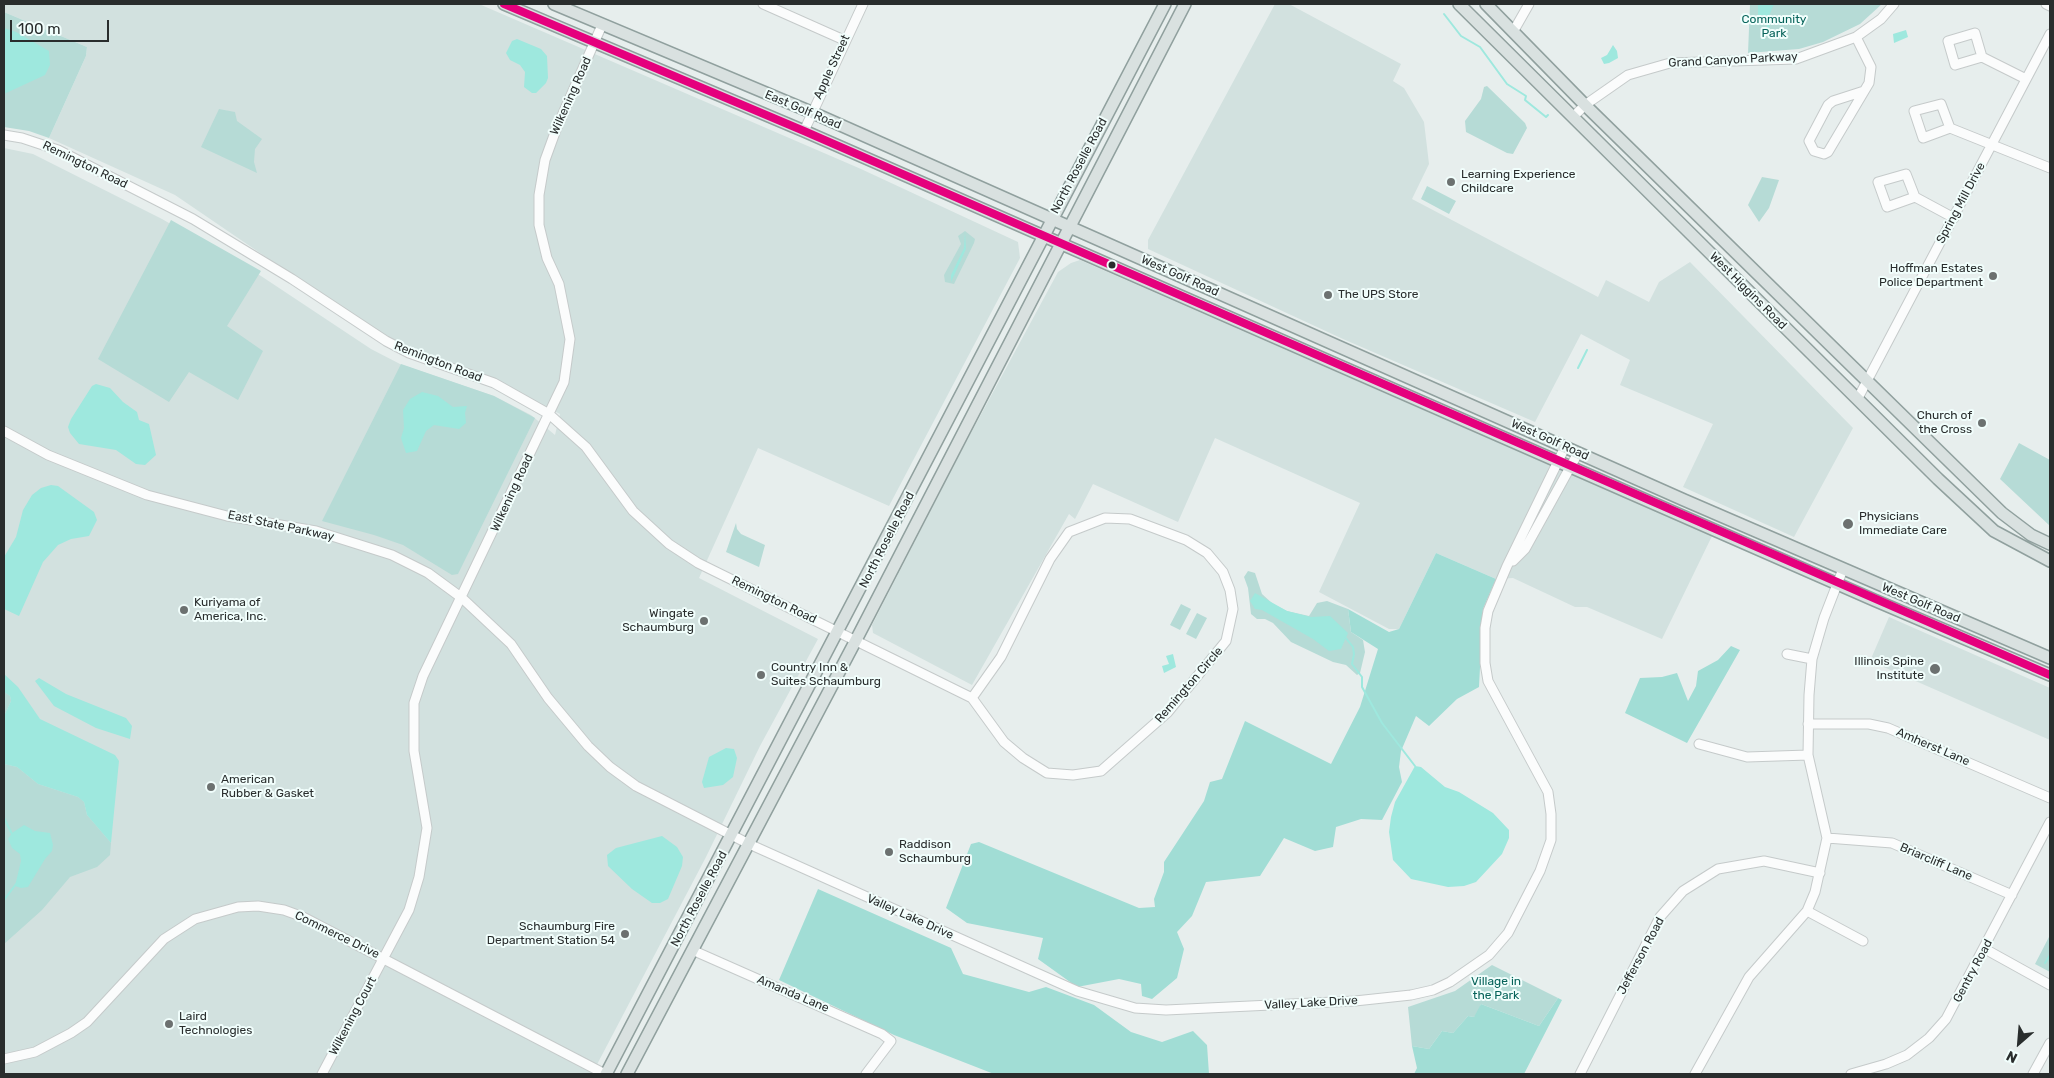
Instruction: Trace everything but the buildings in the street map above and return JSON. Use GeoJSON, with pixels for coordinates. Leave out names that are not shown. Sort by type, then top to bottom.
{"type":"FeatureCollection","features":[{"type":"Feature","properties":{"kind":"main road","name":"East Golf Road"},"geometry":{"type":"LineString","coordinates":[[504,4],[804,130],[1043,236]]}},
{"type":"Feature","properties":{"kind":"main road","name":"East Golf Road"},"geometry":{"type":"LineString","coordinates":[[554,4],[811,112],[1051,219]]}},
{"type":"Feature","properties":{"kind":"main road","name":"North Roselle Road"},"geometry":{"type":"LineString","coordinates":[[606,1074],[733,836],[1051,219],[1165,4]]}},
{"type":"Feature","properties":{"kind":"main road","name":"North Roselle Road"},"geometry":{"type":"LineString","coordinates":[[627,1074],[856,640],[1184,4]]}},
{"type":"Feature","properties":{"kind":"main road","name":"West Higgins Road"},"geometry":{"type":"LineString","coordinates":[[1458,4],[1994,532],[2050,561]]}},
{"type":"Feature","properties":{"kind":"main road","name":"West Higgins Road"},"geometry":{"type":"LineString","coordinates":[[1486,4],[1585,104],[2002,514],[2031,535],[2050,544]]}},
{"type":"Feature","properties":{"kind":"main road","name":"West Golf Road"},"geometry":{"type":"LineString","coordinates":[[1051,219],[1578,453],[2050,658]]}},
{"type":"Feature","properties":{"kind":"main road","name":"West Golf Road"},"geometry":{"type":"LineString","coordinates":[[1043,236],[1571,468],[2050,675]]}},
{"type":"Feature","properties":{"kind":"street"},"geometry":{"type":"LineString","coordinates":[[762,4],[844,40]]}},
{"type":"Feature","properties":{"kind":"street","name":"Apple Street"},"geometry":{"type":"LineString","coordinates":[[804,130],[844,40],[863,4]]}},
{"type":"Feature","properties":{"kind":"street"},"geometry":{"type":"LineString","coordinates":[[1513,32],[1529,4]]}},
{"type":"Feature","properties":{"kind":"street","name":"Grand Canyon Parkway"},"geometry":{"type":"LineString","coordinates":[[1573,117],[1585,104],[1628,75],[1647,68],[1670,62],[1796,58],[1856,37],[1881,19],[1894,4]]}},
{"type":"Feature","properties":{"kind":"street"},"geometry":{"type":"LineString","coordinates":[[2046,4],[2050,6]]}},
{"type":"Feature","properties":{"kind":"street","name":"Wilkening Road"},"geometry":{"type":"LineString","coordinates":[[383,958],[410,910],[420,877],[427,828],[414,751],[414,703],[423,676],[564,382],[570,339],[559,284],[547,258],[539,225],[539,195],[545,160],[557,126],[602,25]]}},
{"type":"Feature","properties":{"kind":"street","name":"Spring Mill Drive"},"geometry":{"type":"LineString","coordinates":[[1858,398],[2050,34]]}},
{"type":"Feature","properties":{"kind":"street"},"geometry":{"type":"LineString","coordinates":[[1856,37],[1871,67],[1869,83],[1828,152],[1824,154],[1814,150],[1809,141],[1828,105],[1833,101],[1864,91]]}},
{"type":"Feature","properties":{"kind":"street"},"geometry":{"type":"LineString","coordinates":[[1982,56],[2026,79]]}},
{"type":"Feature","properties":{"kind":"street"},"geometry":{"type":"LineString","coordinates":[[1950,128],[1941,104],[1914,110],[1923,138],[1950,128],[2050,167]]}},
{"type":"Feature","properties":{"kind":"street","name":"Remington Road"},"geometry":{"type":"LineString","coordinates":[[4,135],[22,138],[66,154],[193,219],[292,279],[386,341],[409,353],[494,383],[549,414],[586,447],[643,522],[669,544],[698,563],[840,631]]}},
{"type":"Feature","properties":{"kind":"street"},"geometry":{"type":"LineString","coordinates":[[1915,197],[1954,218]]}},
{"type":"Feature","properties":{"kind":"street","name":"East State Parkway"},"geometry":{"type":"LineString","coordinates":[[4,431],[56,459],[147,495],[227,516],[316,531],[392,555],[428,573],[462,598],[511,644],[564,718],[588,746],[610,767],[636,786],[733,836]]}},
{"type":"Feature","properties":{"kind":"street","name":"Valley Lake Drive"},"geometry":{"type":"LineString","coordinates":[[733,836],[1076,992],[1135,1008],[1166,1010],[1355,1001],[1411,995],[1433,990],[1450,982],[1489,955],[1508,933],[1540,871],[1551,840],[1551,814],[1548,792],[1495,698],[1488,681],[1485,663],[1485,628],[1488,611],[1507,566],[1566,447]]}},
{"type":"Feature","properties":{"kind":"street","name":"Valley Lake Drive"},"geometry":{"type":"LineString","coordinates":[[1507,566],[1525,549],[1578,453]]}},
{"type":"Feature","properties":{"kind":"street","name":"Remington Circle"},"geometry":{"type":"LineString","coordinates":[[840,631],[972,698],[1004,742],[1023,758],[1047,773],[1073,775],[1100,771],[1168,712],[1226,641],[1233,609],[1230,590],[1223,572],[1207,553],[1186,540],[1130,519],[1105,518],[1069,532],[1050,559],[1001,657],[972,698]]}},
{"type":"Feature","properties":{"kind":"street"},"geometry":{"type":"LineString","coordinates":[[1695,1074],[1749,977],[1807,911],[1820,873],[1827,838],[1808,755],[1812,659],[1824,618],[1844,569]]}},
{"type":"Feature","properties":{"kind":"street"},"geometry":{"type":"LineString","coordinates":[[1787,654],[1812,659]]}},
{"type":"Feature","properties":{"kind":"street","name":"Amherst Lane"},"geometry":{"type":"LineString","coordinates":[[1808,724],[1869,724],[1888,728],[2050,798]]}},
{"type":"Feature","properties":{"kind":"street"},"geometry":{"type":"LineString","coordinates":[[1700,744],[1747,757],[1808,755]]}},
{"type":"Feature","properties":{"kind":"street","name":"Gentry Road"},"geometry":{"type":"LineString","coordinates":[[1851,1074],[1899,1059],[1929,1038],[1946,1019],[1985,949],[2050,822]]}},
{"type":"Feature","properties":{"kind":"street","name":"Briarcliff Lane"},"geometry":{"type":"LineString","coordinates":[[1827,838],[1892,843],[2012,895]]}},
{"type":"Feature","properties":{"kind":"street","name":"Jefferson Road"},"geometry":{"type":"LineString","coordinates":[[1580,1074],[1660,918],[1683,891],[1718,869],[1764,861],[1820,873]]}},
{"type":"Feature","properties":{"kind":"street","name":"Commerce Drive"},"geometry":{"type":"LineString","coordinates":[[4,1059],[35,1052],[71,1033],[87,1022],[164,939],[194,919],[216,911],[238,907],[284,910],[303,917],[606,1074]]}},
{"type":"Feature","properties":{"kind":"street"},"geometry":{"type":"LineString","coordinates":[[1807,911],[1863,941]]}},
{"type":"Feature","properties":{"kind":"street"},"geometry":{"type":"LineString","coordinates":[[1985,949],[2050,985]]}},
{"type":"Feature","properties":{"kind":"street","name":"Amanda Lane"},"geometry":{"type":"LineString","coordinates":[[692,950],[799,995],[882,1034],[891,1041],[871,1072]]}},
{"type":"Feature","properties":{"kind":"street","name":"Wilkening Court"},"geometry":{"type":"LineString","coordinates":[[322,1074],[383,958]]}},
{"type":"Feature","properties":{"kind":"street"},"geometry":{"type":"LineString","coordinates":[[2033,1074],[2050,1042]]}},
{"type":"Feature","properties":{"kind":"shaded area"},"geometry":{"type":"Polygon","coordinates":[[[4,4],[479,4],[861,169],[1018,242],[1020,258],[889,506],[758,448],[699,578],[818,639],[760,746],[706,857],[592,1074],[4,1074],[4,148],[33,154],[162,219],[261,276],[371,349],[400,364],[494,396],[531,415],[555,435],[560,414],[494,380],[402,346],[367,326],[175,195],[49,138],[86,56],[87,47],[4,12],[4,4]]]}},
{"type":"Feature","properties":{"kind":"shaded area"},"geometry":{"type":"Polygon","coordinates":[[[1275,4],[1289,4],[1401,64],[1393,81],[1404,88],[1424,122],[1429,164],[1412,199],[1598,297],[1606,280],[1649,302],[1659,282],[1690,262],[1853,428],[1794,537],[1683,487],[1713,424],[1620,385],[1630,360],[1581,334],[1535,422],[1343,339],[1148,249],[1148,240],[1275,4]]]}},
{"type":"Feature","properties":{"kind":"shaded area"},"geometry":{"type":"Polygon","coordinates":[[[1758,4],[1774,4],[1769,16],[1758,15],[1758,4]]]}},
{"type":"Feature","properties":{"kind":"shaded area"},"geometry":{"type":"Polygon","coordinates":[[[4,28],[16,32],[49,51],[50,65],[45,75],[4,94],[4,28]]]}},
{"type":"Feature","properties":{"kind":"shaded area"},"geometry":{"type":"Polygon","coordinates":[[[1906,30],[1908,37],[1894,43],[1893,34],[1906,30]]]}},
{"type":"Feature","properties":{"kind":"shaded area"},"geometry":{"type":"Polygon","coordinates":[[[517,39],[541,49],[547,56],[548,78],[546,83],[536,93],[532,93],[524,87],[525,72],[520,65],[510,60],[506,53],[512,41],[517,39]]]}},
{"type":"Feature","properties":{"kind":"shaded area"},"geometry":{"type":"Polygon","coordinates":[[[1613,45],[1617,51],[1618,58],[1604,64],[1601,58],[1607,55],[1613,45]]]}},
{"type":"Feature","properties":{"kind":"shaded area"},"geometry":{"type":"Polygon","coordinates":[[[965,232],[966,249],[951,282],[951,275],[964,248],[965,232]]]}},
{"type":"Feature","properties":{"kind":"shaded area"},"geometry":{"type":"Polygon","coordinates":[[[1080,260],[1712,536],[1662,639],[1587,607],[1575,607],[1513,578],[1496,579],[1436,553],[1399,629],[1389,629],[1319,592],[1360,503],[1215,438],[1178,522],[1093,484],[1075,519],[1069,514],[972,685],[873,633],[872,625],[958,457],[1058,272],[1071,263],[1080,260]]]}},
{"type":"Feature","properties":{"kind":"shaded area"},"geometry":{"type":"Polygon","coordinates":[[[96,384],[110,388],[123,402],[137,412],[139,420],[149,424],[156,455],[145,465],[136,464],[116,450],[79,444],[70,433],[68,427],[71,419],[92,386],[96,384]]]}},
{"type":"Feature","properties":{"kind":"shaded area"},"geometry":{"type":"Polygon","coordinates":[[[422,392],[438,396],[453,407],[467,406],[465,413],[466,423],[459,429],[434,425],[426,431],[417,451],[406,453],[401,438],[404,428],[403,410],[410,399],[422,392]]]}},
{"type":"Feature","properties":{"kind":"shaded area"},"geometry":{"type":"Polygon","coordinates":[[[51,485],[58,486],[94,512],[97,520],[89,536],[71,539],[58,545],[43,562],[19,616],[4,609],[4,557],[16,537],[23,510],[32,495],[41,488],[51,485]]]}},
{"type":"Feature","properties":{"kind":"shaded area"},"geometry":{"type":"Polygon","coordinates":[[[1436,553],[1496,579],[1483,609],[1479,687],[1457,699],[1429,726],[1416,716],[1401,751],[1399,767],[1402,782],[1382,820],[1361,819],[1336,827],[1333,847],[1315,851],[1284,838],[1260,876],[1206,882],[1192,916],[1177,932],[1184,949],[1177,978],[1152,999],[1142,996],[1141,984],[1119,979],[1077,987],[1038,959],[1043,938],[967,923],[946,908],[971,844],[979,842],[1139,908],[1155,907],[1154,899],[1164,872],[1164,862],[1204,801],[1210,782],[1222,779],[1245,721],[1331,764],[1360,707],[1378,649],[1351,632],[1348,609],[1389,632],[1399,629],[1436,553]]]}},
{"type":"Feature","properties":{"kind":"shaded area"},"geometry":{"type":"Polygon","coordinates":[[[1255,593],[1287,611],[1311,617],[1330,616],[1348,633],[1341,649],[1329,651],[1313,639],[1262,610],[1255,609],[1250,601],[1255,593]]]}},
{"type":"Feature","properties":{"kind":"shaded area"},"geometry":{"type":"Polygon","coordinates":[[[1889,617],[2050,688],[2050,740],[1870,661],[1889,617]]]}},
{"type":"Feature","properties":{"kind":"shaded area"},"geometry":{"type":"Polygon","coordinates":[[[1731,646],[1740,650],[1687,743],[1625,713],[1640,678],[1662,677],[1677,673],[1688,701],[1696,686],[1698,671],[1718,660],[1731,646]]]}},
{"type":"Feature","properties":{"kind":"shaded area"},"geometry":{"type":"Polygon","coordinates":[[[1173,654],[1176,667],[1164,673],[1162,666],[1169,664],[1166,656],[1173,654]]]}},
{"type":"Feature","properties":{"kind":"shaded area"},"geometry":{"type":"Polygon","coordinates":[[[4,674],[18,687],[40,719],[115,755],[119,761],[111,843],[87,815],[84,802],[78,797],[38,784],[17,767],[4,764],[4,716],[11,701],[10,696],[4,692],[4,674]]]}},
{"type":"Feature","properties":{"kind":"shaded area"},"geometry":{"type":"Polygon","coordinates":[[[39,678],[66,694],[126,718],[132,726],[130,739],[96,728],[54,706],[35,681],[39,678]]]}},
{"type":"Feature","properties":{"kind":"shaded area"},"geometry":{"type":"Polygon","coordinates":[[[726,748],[734,749],[737,758],[733,777],[723,785],[704,788],[702,782],[709,757],[726,748]]]}},
{"type":"Feature","properties":{"kind":"shaded area"},"geometry":{"type":"Polygon","coordinates":[[[1415,766],[1421,767],[1445,787],[1459,792],[1493,813],[1509,830],[1509,838],[1502,854],[1476,882],[1464,886],[1448,887],[1411,879],[1393,860],[1389,832],[1391,817],[1395,802],[1415,766]]]}},
{"type":"Feature","properties":{"kind":"shaded area"},"geometry":{"type":"Polygon","coordinates":[[[24,825],[35,831],[50,833],[53,845],[52,851],[28,887],[21,888],[15,886],[21,861],[20,854],[12,848],[8,839],[12,833],[24,825]]]}},
{"type":"Feature","properties":{"kind":"shaded area"},"geometry":{"type":"Polygon","coordinates":[[[662,836],[677,847],[683,857],[682,866],[668,899],[660,903],[652,903],[632,889],[608,866],[607,855],[616,848],[662,836]]]}},
{"type":"Feature","properties":{"kind":"shaded area"},"geometry":{"type":"Polygon","coordinates":[[[818,889],[951,948],[963,974],[1029,992],[1046,987],[1094,1005],[1131,1032],[1162,1042],[1193,1031],[1207,1045],[1209,1074],[994,1074],[894,1035],[779,980],[818,889]]]}},
{"type":"Feature","properties":{"kind":"shaded area"},"geometry":{"type":"Polygon","coordinates":[[[1558,998],[1562,1000],[1524,1074],[1414,1074],[1417,1068],[1412,1046],[1429,1049],[1442,1031],[1453,1033],[1468,1016],[1474,1017],[1481,1004],[1539,1026],[1558,998]]]}},
{"type":"Feature","properties":{"kind":"green space","name":"Community Park"},"geometry":{"type":"Polygon","coordinates":[[[1750,4],[1882,4],[1860,24],[1823,42],[1799,49],[1748,53],[1750,4]]]}},
{"type":"Feature","properties":{"kind":"green space"},"geometry":{"type":"Polygon","coordinates":[[[4,12],[87,47],[86,56],[49,138],[29,131],[4,127],[4,12]]]}},
{"type":"Feature","properties":{"kind":"green space"},"geometry":{"type":"Polygon","coordinates":[[[1487,86],[1525,123],[1527,128],[1513,154],[1507,153],[1466,132],[1465,121],[1481,99],[1484,87],[1487,86]]]}},
{"type":"Feature","properties":{"kind":"green space"},"geometry":{"type":"Polygon","coordinates":[[[219,109],[235,112],[237,121],[262,139],[255,149],[254,162],[257,173],[201,147],[219,109]]]}},
{"type":"Feature","properties":{"kind":"green space"},"geometry":{"type":"Polygon","coordinates":[[[1762,177],[1779,180],[1769,208],[1759,222],[1748,205],[1762,177]]]}},
{"type":"Feature","properties":{"kind":"green space"},"geometry":{"type":"Polygon","coordinates":[[[1427,186],[1456,201],[1449,214],[1421,199],[1427,186]]]}},
{"type":"Feature","properties":{"kind":"green space"},"geometry":{"type":"Polygon","coordinates":[[[171,220],[261,271],[227,326],[263,351],[238,400],[189,372],[169,402],[98,359],[171,220]]]}},
{"type":"Feature","properties":{"kind":"green space"},"geometry":{"type":"Polygon","coordinates":[[[965,231],[975,239],[974,243],[954,284],[945,282],[944,275],[961,244],[958,236],[965,231]]]}},
{"type":"Feature","properties":{"kind":"green space"},"geometry":{"type":"Polygon","coordinates":[[[401,364],[494,396],[535,418],[458,574],[452,575],[403,545],[322,521],[401,364]]]}},
{"type":"Feature","properties":{"kind":"green space"},"geometry":{"type":"Polygon","coordinates":[[[2019,443],[2050,460],[2050,526],[2000,479],[2019,443]]]}},
{"type":"Feature","properties":{"kind":"green space"},"geometry":{"type":"Polygon","coordinates":[[[736,523],[737,529],[741,534],[765,545],[759,567],[726,552],[736,523]]]}},
{"type":"Feature","properties":{"kind":"green space"},"geometry":{"type":"Polygon","coordinates":[[[1248,571],[1255,573],[1262,594],[1273,604],[1287,611],[1309,616],[1317,603],[1327,601],[1348,609],[1351,632],[1363,640],[1365,652],[1360,673],[1357,675],[1346,665],[1333,662],[1291,642],[1273,623],[1265,619],[1257,619],[1251,614],[1248,588],[1244,577],[1248,571]]]}},
{"type":"Feature","properties":{"kind":"green space"},"geometry":{"type":"Polygon","coordinates":[[[1181,604],[1191,609],[1180,630],[1170,625],[1181,604]]]}},
{"type":"Feature","properties":{"kind":"green space"},"geometry":{"type":"Polygon","coordinates":[[[1197,613],[1207,618],[1196,639],[1186,634],[1197,613]]]}},
{"type":"Feature","properties":{"kind":"green space"},"geometry":{"type":"Polygon","coordinates":[[[4,692],[10,696],[11,701],[4,716],[4,692]]]}},
{"type":"Feature","properties":{"kind":"green space"},"geometry":{"type":"Polygon","coordinates":[[[4,764],[17,767],[38,784],[78,797],[84,802],[87,815],[111,843],[110,855],[97,867],[70,877],[42,910],[4,944],[4,764]]]}},
{"type":"Feature","properties":{"kind":"green space"},"geometry":{"type":"Polygon","coordinates":[[[2050,935],[2050,972],[2035,964],[2050,935]]]}},
{"type":"Feature","properties":{"kind":"green space","name":"Village in the Park"},"geometry":{"type":"Polygon","coordinates":[[[1492,965],[1558,998],[1539,1026],[1481,1004],[1478,1013],[1474,1017],[1468,1016],[1453,1033],[1442,1031],[1429,1049],[1412,1046],[1408,1007],[1455,991],[1492,965]]]}},
{"type":"Feature","properties":{"kind":"waterway"},"geometry":{"type":"LineString","coordinates":[[1444,14],[1461,36],[1480,47],[1507,84],[1526,96],[1525,100],[1546,117],[1548,115]]}},
{"type":"Feature","properties":{"kind":"waterway"},"geometry":{"type":"LineString","coordinates":[[1763,39],[1769,22],[1766,14]]}},
{"type":"Feature","properties":{"kind":"waterway"},"geometry":{"type":"LineString","coordinates":[[1578,368],[1587,350]]}},
{"type":"Feature","properties":{"kind":"waterway"},"geometry":{"type":"LineString","coordinates":[[1345,637],[1353,647],[1352,664],[1362,677],[1362,687],[1382,723],[1415,766]]}},
{"type":"Feature","properties":{"kind":"waterway"},"geometry":{"type":"LineString","coordinates":[[4,818],[12,834]]}},
{"type":"Feature","properties":{"kind":"waterway"},"geometry":{"type":"LineString","coordinates":[[4,900],[16,884]]}},
{"type":"Feature","properties":{"kind":"waterway"},"geometry":{"type":"LineString","coordinates":[[2045,963],[2050,955]]}},
{"type":"Feature","properties":{"kind":"transit line"},"geometry":{"type":"LineString","coordinates":[[504,4],[804,131],[2050,675]]}},
{"type":"Feature","properties":{"kind":"place","name":"Learning Experience Childcare"},"geometry":{"type":"Point","coordinates":[1451,182]}},
{"type":"Feature","properties":{"kind":"place","name":"Hoffman Estates Police Department"},"geometry":{"type":"Point","coordinates":[1993,276]}},
{"type":"Feature","properties":{"kind":"place","name":"The UPS Store"},"geometry":{"type":"Point","coordinates":[1328,295]}},
{"type":"Feature","properties":{"kind":"place","name":"Church of the Cross"},"geometry":{"type":"Point","coordinates":[1982,423]}},
{"type":"Feature","properties":{"kind":"place","name":"Physicians Immediate Care"},"geometry":{"type":"Point","coordinates":[1848,524]}},
{"type":"Feature","properties":{"kind":"place","name":"Kuriyama of America, Inc."},"geometry":{"type":"Point","coordinates":[184,610]}},
{"type":"Feature","properties":{"kind":"place","name":"Wingate Schaumburg"},"geometry":{"type":"Point","coordinates":[704,621]}},
{"type":"Feature","properties":{"kind":"place","name":"Illinois Spine Institute"},"geometry":{"type":"Point","coordinates":[1935,669]}},
{"type":"Feature","properties":{"kind":"place","name":"Country Inn & Suites Schaumburg"},"geometry":{"type":"Point","coordinates":[761,675]}},
{"type":"Feature","properties":{"kind":"place","name":"American Rubber & Gasket"},"geometry":{"type":"Point","coordinates":[211,787]}},
{"type":"Feature","properties":{"kind":"place","name":"Raddison Schaumburg"},"geometry":{"type":"Point","coordinates":[889,852]}},
{"type":"Feature","properties":{"kind":"place","name":"Schaumburg Fire Department Station 54"},"geometry":{"type":"Point","coordinates":[625,934]}},
{"type":"Feature","properties":{"kind":"place","name":"Laird Technologies"},"geometry":{"type":"Point","coordinates":[169,1024]}}]}
